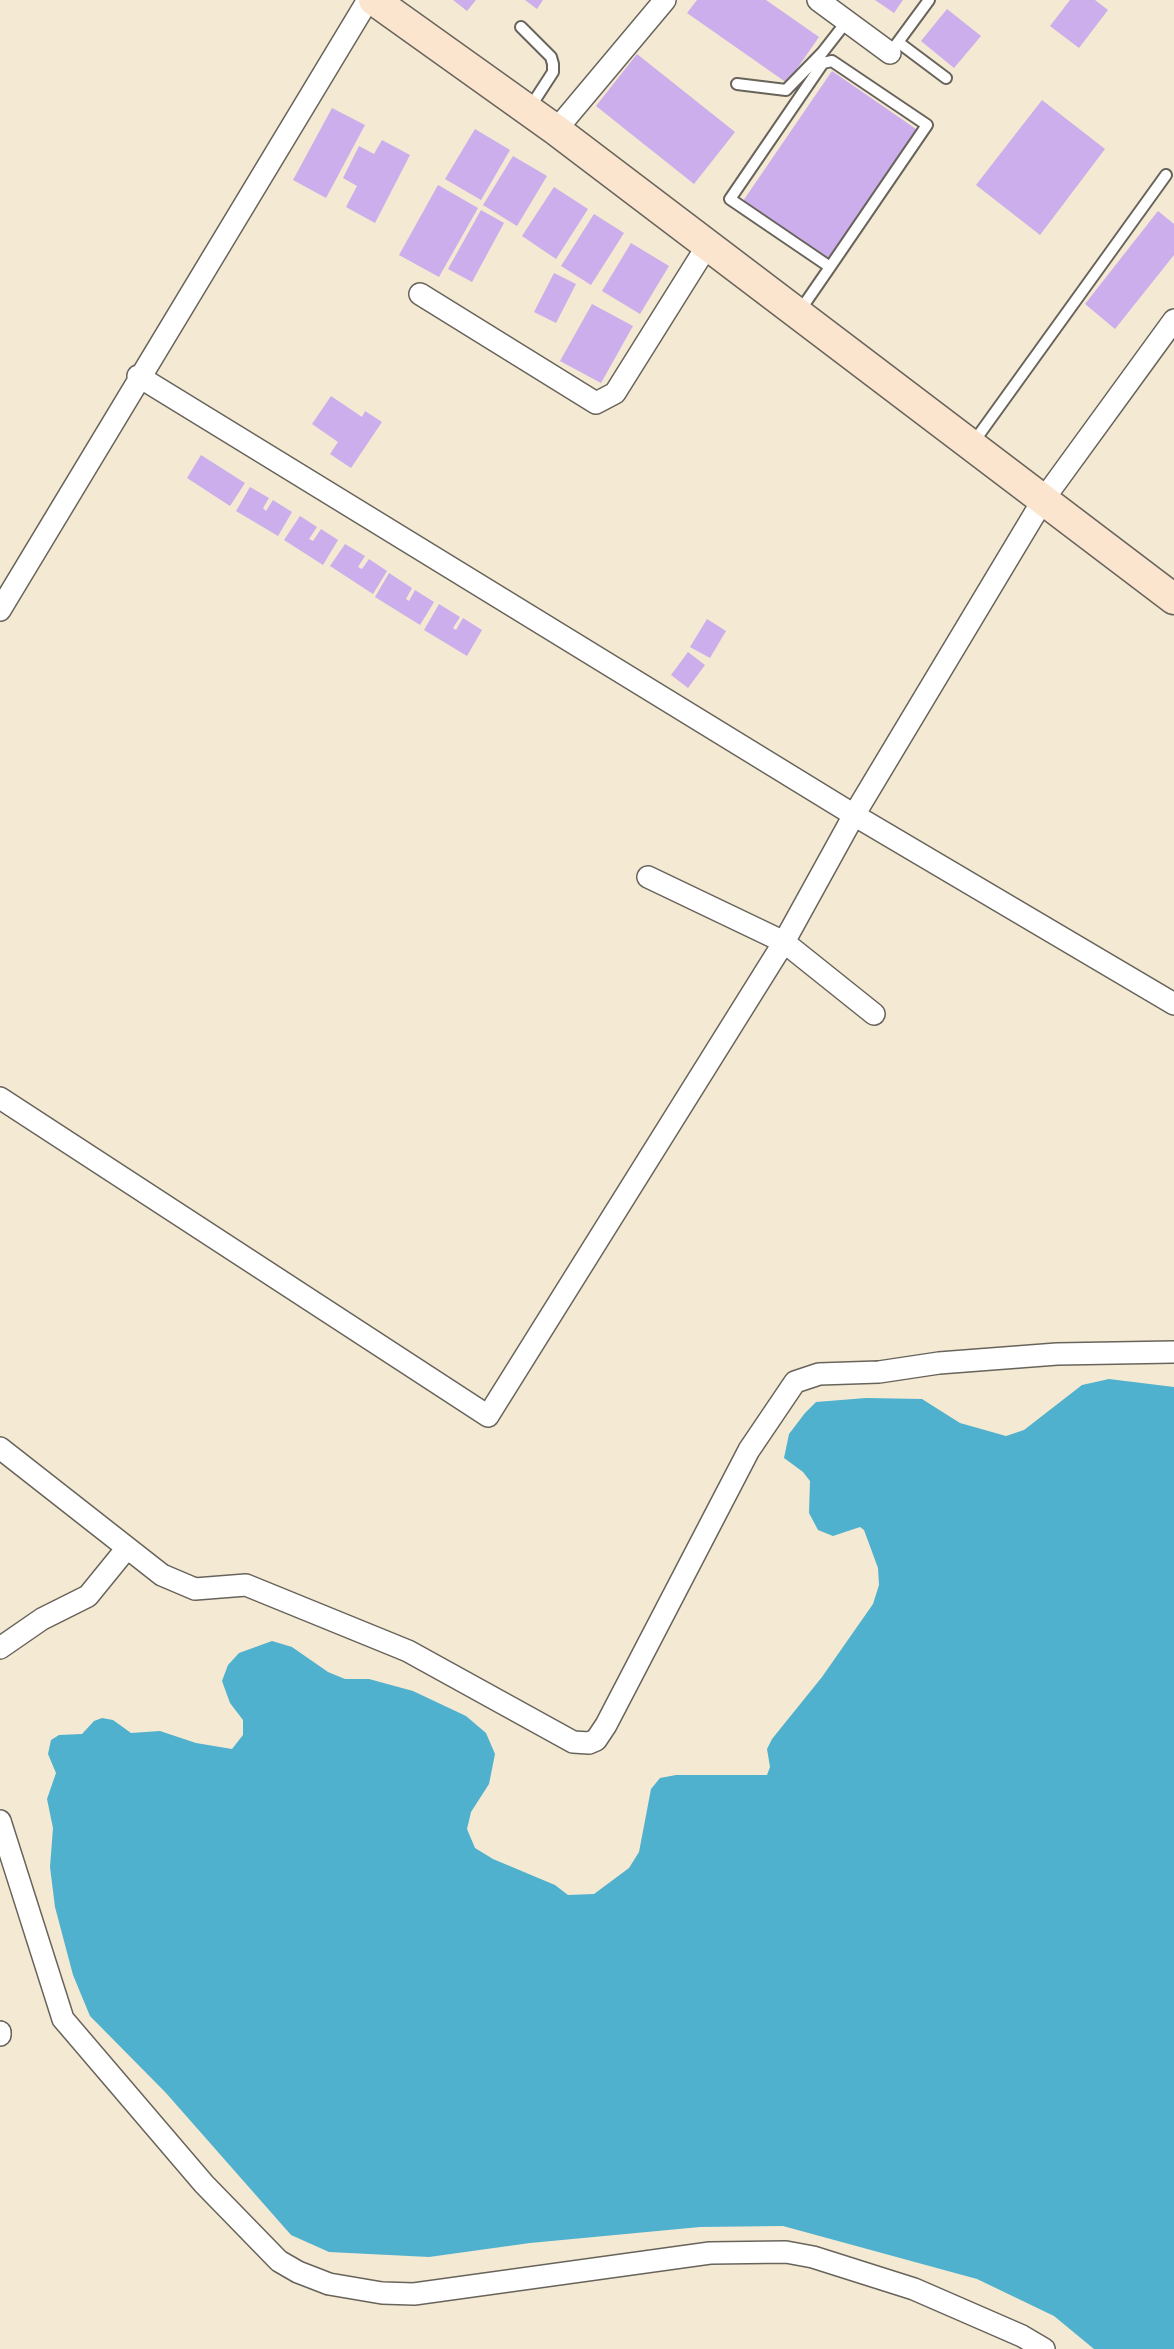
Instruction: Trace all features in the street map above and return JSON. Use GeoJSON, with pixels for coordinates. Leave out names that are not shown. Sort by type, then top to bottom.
{"type":"FeatureCollection","features":[{"type":"Feature","properties":{"kind":"street"},"geometry":{"type":"LineString","coordinates":[[0,610],[138,376],[369,0]]}},
{"type":"Feature","properties":{"kind":"street"},"geometry":{"type":"LineString","coordinates":[[374,0],[556,130],[1174,599]]}},
{"type":"Feature","properties":{"kind":"street"},"geometry":{"type":"LineString","coordinates":[[556,130],[665,0]]}},
{"type":"Feature","properties":{"kind":"street"},"geometry":{"type":"LineString","coordinates":[[818,0],[847,21],[894,48]]}},
{"type":"Feature","properties":{"kind":"street"},"geometry":{"type":"LineString","coordinates":[[420,294],[596,403],[615,393],[707,246]]}},
{"type":"Feature","properties":{"kind":"street"},"geometry":{"type":"LineString","coordinates":[[0,1098],[488,1416],[784,942],[854,815],[1043,500],[1174,320]]}},
{"type":"Feature","properties":{"kind":"street"},"geometry":{"type":"LineString","coordinates":[[138,376],[854,815],[1174,1004]]}},
{"type":"Feature","properties":{"kind":"street"},"geometry":{"type":"LineString","coordinates":[[648,877],[784,942],[874,1014]]}},
{"type":"Feature","properties":{"kind":"street"},"geometry":{"type":"LineString","coordinates":[[0,1448],[162,1575],[195,1589],[246,1585],[408,1651],[573,1742],[589,1743],[596,1740],[606,1725],[749,1450],[795,1382],[819,1374],[880,1372],[939,1363],[1057,1354],[1174,1352]]}},
{"type":"Feature","properties":{"kind":"street"},"geometry":{"type":"LineString","coordinates":[[0,1648],[42,1619],[88,1596],[127,1548]]}},
{"type":"Feature","properties":{"kind":"street"},"geometry":{"type":"LineString","coordinates":[[0,1821],[63,2019],[204,2184],[279,2261],[298,2272],[329,2284],[382,2293],[414,2294],[710,2253],[786,2252],[813,2257],[914,2289],[1022,2336],[1044,2349]]}},
{"type":"Feature","properties":{"kind":"lane"},"geometry":{"type":"LineString","coordinates":[[929,0],[894,48],[946,78]]}},
{"type":"Feature","properties":{"kind":"lane"},"geometry":{"type":"LineString","coordinates":[[737,84],[786,90],[822,53],[847,21]]}},
{"type":"Feature","properties":{"kind":"lane"},"geometry":{"type":"LineString","coordinates":[[521,27],[551,57],[553,64],[553,72],[528,110]]}},
{"type":"Feature","properties":{"kind":"lane"},"geometry":{"type":"LineString","coordinates":[[797,314],[830,267],[927,125],[832,61],[823,63],[730,199],[830,267]]}},
{"type":"Feature","properties":{"kind":"lane"},"geometry":{"type":"LineString","coordinates":[[971,446],[1166,175]]}},
{"type":"Feature","properties":{"kind":"water"},"geometry":{"type":"Polygon","coordinates":[[[1109,1379],[1174,1387],[1174,2349],[1094,2349],[1054,2316],[977,2279],[783,2226],[700,2227],[530,2243],[429,2257],[329,2252],[291,2235],[166,2093],[90,2016],[73,1975],[55,1907],[50,1867],[53,1828],[47,1799],[56,1773],[48,1754],[51,1740],[59,1735],[82,1734],[94,1721],[102,1718],[113,1720],[131,1733],[160,1731],[196,1743],[232,1749],[243,1735],[243,1720],[230,1703],[222,1681],[228,1665],[239,1653],[272,1641],[292,1647],[328,1672],[345,1679],[369,1679],[413,1691],[466,1716],[486,1733],[495,1754],[489,1784],[471,1812],[467,1829],[475,1848],[493,1859],[555,1885],[568,1895],[594,1894],[629,1868],[639,1852],[651,1789],[660,1778],[676,1775],[767,1775],[770,1767],[767,1749],[772,1739],[822,1677],[873,1604],[879,1585],[878,1568],[864,1530],[860,1527],[833,1536],[818,1530],[809,1513],[810,1481],[803,1472],[784,1458],[789,1434],[816,1402],[866,1398],[922,1399],[960,1423],[1006,1436],[1024,1430],[1082,1385],[1109,1379]]]}},
{"type":"Feature","properties":{"kind":"building"},"geometry":{"type":"Polygon","coordinates":[[[453,0],[476,0],[467,11],[453,0]]]}},
{"type":"Feature","properties":{"kind":"building"},"geometry":{"type":"Polygon","coordinates":[[[525,0],[543,0],[537,9],[525,0]]]}},
{"type":"Feature","properties":{"kind":"building"},"geometry":{"type":"Polygon","coordinates":[[[697,0],[766,0],[819,37],[787,83],[687,13],[697,0]]]}},
{"type":"Feature","properties":{"kind":"building"},"geometry":{"type":"Polygon","coordinates":[[[875,0],[903,0],[894,13],[875,0]]]}},
{"type":"Feature","properties":{"kind":"building"},"geometry":{"type":"Polygon","coordinates":[[[1070,0],[1095,0],[1108,10],[1079,48],[1050,26],[1070,0]]]}},
{"type":"Feature","properties":{"kind":"building"},"geometry":{"type":"Polygon","coordinates":[[[947,9],[981,36],[954,68],[921,41],[947,9]]]}},
{"type":"Feature","properties":{"kind":"building"},"geometry":{"type":"Polygon","coordinates":[[[637,54],[735,132],[694,184],[596,106],[637,54]]]}},
{"type":"Feature","properties":{"kind":"building"},"geometry":{"type":"Polygon","coordinates":[[[832,71],[916,129],[828,260],[743,201],[832,71]]]}},
{"type":"Feature","properties":{"kind":"building"},"geometry":{"type":"Polygon","coordinates":[[[1042,100],[1105,149],[1040,235],[976,185],[1042,100]]]}},
{"type":"Feature","properties":{"kind":"building"},"geometry":{"type":"Polygon","coordinates":[[[332,108],[365,125],[326,198],[293,180],[332,108]]]}},
{"type":"Feature","properties":{"kind":"building"},"geometry":{"type":"Polygon","coordinates":[[[475,129],[510,150],[481,200],[445,179],[475,129]]]}},
{"type":"Feature","properties":{"kind":"building"},"geometry":{"type":"Polygon","coordinates":[[[382,140],[410,155],[375,223],[346,207],[357,186],[343,178],[359,146],[374,154],[382,140]]]}},
{"type":"Feature","properties":{"kind":"building"},"geometry":{"type":"Polygon","coordinates":[[[513,156],[547,176],[517,226],[483,205],[513,156]]]}},
{"type":"Feature","properties":{"kind":"building"},"geometry":{"type":"Polygon","coordinates":[[[438,185],[478,208],[439,277],[399,255],[438,185]]]}},
{"type":"Feature","properties":{"kind":"building"},"geometry":{"type":"Polygon","coordinates":[[[554,187],[588,209],[556,259],[522,236],[554,187]]]}},
{"type":"Feature","properties":{"kind":"building"},"geometry":{"type":"Polygon","coordinates":[[[481,210],[504,223],[472,282],[448,269],[481,210]]]}},
{"type":"Feature","properties":{"kind":"building"},"geometry":{"type":"Polygon","coordinates":[[[1158,211],[1174,224],[1174,255],[1115,329],[1085,304],[1158,211]]]}},
{"type":"Feature","properties":{"kind":"building"},"geometry":{"type":"Polygon","coordinates":[[[594,214],[624,233],[591,285],[561,266],[594,214]]]}},
{"type":"Feature","properties":{"kind":"building"},"geometry":{"type":"Polygon","coordinates":[[[631,243],[669,266],[640,314],[602,291],[631,243]]]}},
{"type":"Feature","properties":{"kind":"building"},"geometry":{"type":"Polygon","coordinates":[[[554,273],[576,284],[556,323],[534,312],[554,273]]]}},
{"type":"Feature","properties":{"kind":"building"},"geometry":{"type":"Polygon","coordinates":[[[592,304],[633,326],[601,383],[560,361],[592,304]]]}},
{"type":"Feature","properties":{"kind":"building"},"geometry":{"type":"Polygon","coordinates":[[[331,396],[362,417],[365,411],[382,422],[351,468],[330,454],[338,442],[312,424],[331,396]]]}},
{"type":"Feature","properties":{"kind":"building"},"geometry":{"type":"Polygon","coordinates":[[[201,455],[245,483],[230,506],[187,478],[201,455]]]}},
{"type":"Feature","properties":{"kind":"building"},"geometry":{"type":"Polygon","coordinates":[[[250,487],[269,498],[263,508],[266,511],[273,500],[292,512],[278,536],[236,511],[250,487]]]}},
{"type":"Feature","properties":{"kind":"building"},"geometry":{"type":"Polygon","coordinates":[[[300,516],[317,527],[309,539],[313,541],[321,529],[338,540],[323,565],[284,540],[300,516]]]}},
{"type":"Feature","properties":{"kind":"building"},"geometry":{"type":"Polygon","coordinates":[[[345,544],[365,556],[358,567],[362,569],[369,559],[387,571],[373,594],[330,566],[345,544]]]}},
{"type":"Feature","properties":{"kind":"building"},"geometry":{"type":"Polygon","coordinates":[[[389,573],[412,588],[406,599],[409,601],[415,590],[434,602],[420,625],[375,597],[389,573]]]}},
{"type":"Feature","properties":{"kind":"building"},"geometry":{"type":"Polygon","coordinates":[[[439,604],[460,617],[453,628],[456,630],[463,618],[482,630],[467,656],[424,630],[439,604]]]}},
{"type":"Feature","properties":{"kind":"building"},"geometry":{"type":"Polygon","coordinates":[[[707,619],[726,631],[710,658],[690,647],[707,619]]]}},
{"type":"Feature","properties":{"kind":"building"},"geometry":{"type":"Polygon","coordinates":[[[688,652],[705,665],[688,688],[671,675],[688,652]]]}}]}
